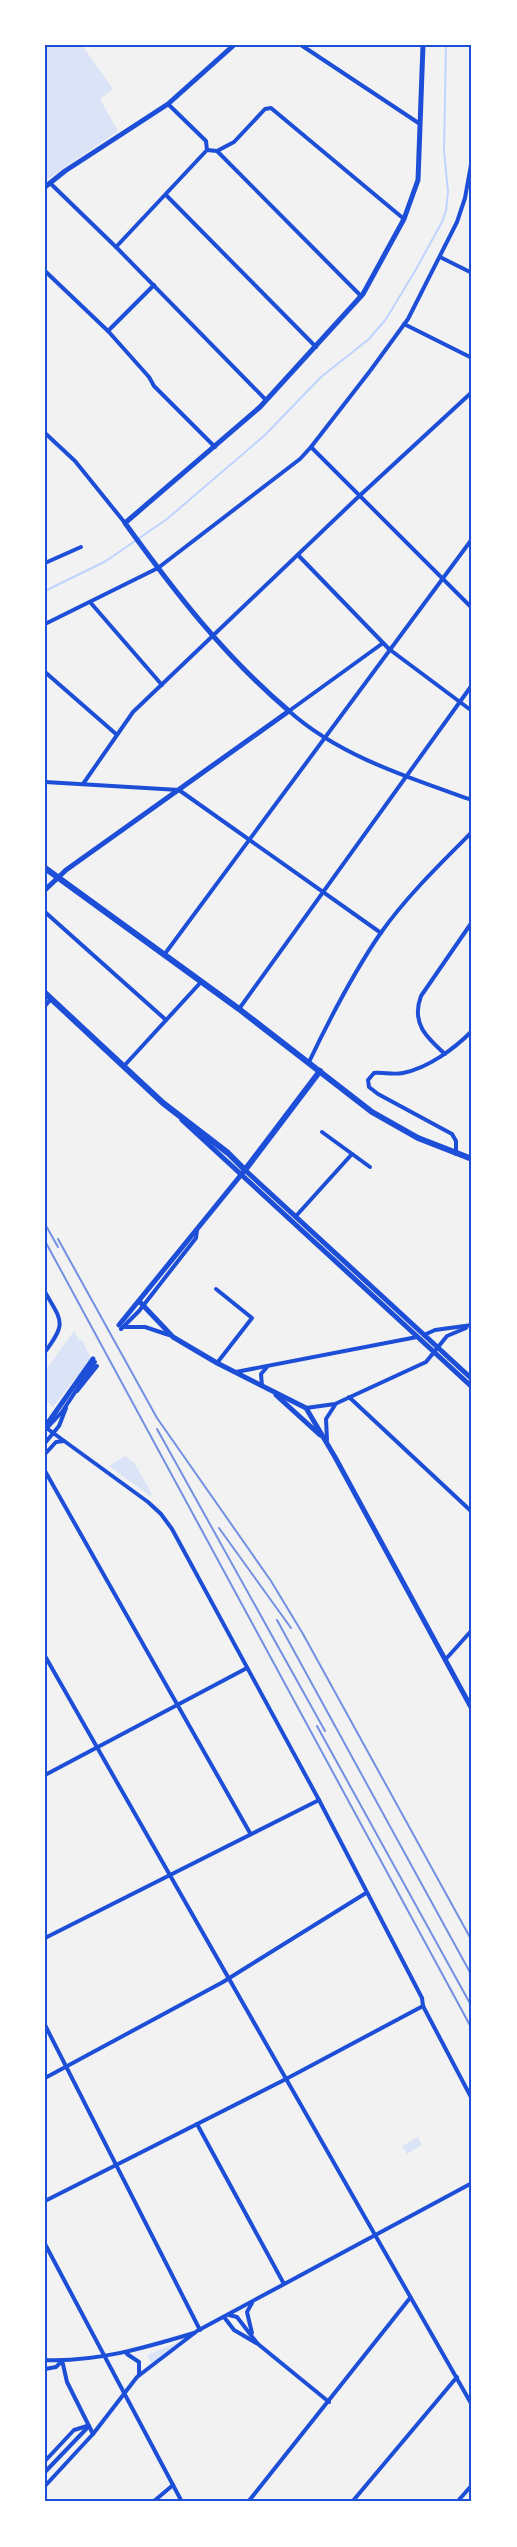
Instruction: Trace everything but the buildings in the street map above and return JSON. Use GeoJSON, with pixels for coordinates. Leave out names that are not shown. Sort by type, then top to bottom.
{"type":"FeatureCollection","features":[{"type":"Feature","properties":{"kind":"main road"},"geometry":{"type":"LineString","coordinates":[[45,868],[239,1009],[309,1062],[350,1097],[418,1138],[472,1159]]}},
{"type":"Feature","properties":{"kind":"main road"},"geometry":{"type":"LineString","coordinates":[[45,993],[163,1103],[245,1170],[320,1071]]}},
{"type":"Feature","properties":{"kind":"street"},"geometry":{"type":"LineString","coordinates":[[234,45],[168,104],[48,185],[116,247],[267,400]]}},
{"type":"Feature","properties":{"kind":"street"},"geometry":{"type":"LineString","coordinates":[[301,45],[421,124]]}},
{"type":"Feature","properties":{"kind":"street"},"geometry":{"type":"LineString","coordinates":[[125,523],[216,447],[267,400],[362,297],[404,219],[418,180],[423,45]]}},
{"type":"Feature","properties":{"kind":"street"},"geometry":{"type":"LineString","coordinates":[[116,247],[207,150],[206,141],[168,104]]}},
{"type":"Feature","properties":{"kind":"street"},"geometry":{"type":"LineString","coordinates":[[207,150],[217,151],[234,142],[265,109],[271,108],[404,219]]}},
{"type":"Feature","properties":{"kind":"street"},"geometry":{"type":"LineString","coordinates":[[217,151],[362,297]]}},
{"type":"Feature","properties":{"kind":"street"},"geometry":{"type":"LineString","coordinates":[[45,624],[158,568],[300,459],[404,324],[460,214],[472,159]]}},
{"type":"Feature","properties":{"kind":"street"},"geometry":{"type":"LineString","coordinates":[[166,195],[316,347]]}},
{"type":"Feature","properties":{"kind":"street"},"geometry":{"type":"LineString","coordinates":[[440,257],[472,273]]}},
{"type":"Feature","properties":{"kind":"street"},"geometry":{"type":"LineString","coordinates":[[45,271],[108,331],[149,377],[154,386],[216,447]]}},
{"type":"Feature","properties":{"kind":"street"},"geometry":{"type":"LineString","coordinates":[[108,331],[154,285]]}},
{"type":"Feature","properties":{"kind":"street"},"geometry":{"type":"LineString","coordinates":[[404,324],[472,358]]}},
{"type":"Feature","properties":{"kind":"street"},"geometry":{"type":"LineString","coordinates":[[83,784],[133,712],[359,496],[472,392]]}},
{"type":"Feature","properties":{"kind":"street"},"geometry":{"type":"LineString","coordinates":[[45,433],[75,461],[212,637],[244,671],[289,711],[353,752],[406,776],[472,800]]}},
{"type":"Feature","properties":{"kind":"street"},"geometry":{"type":"LineString","coordinates":[[310,447],[472,608]]}},
{"type":"Feature","properties":{"kind":"street"},"geometry":{"type":"LineString","coordinates":[[164,955],[472,539]]}},
{"type":"Feature","properties":{"kind":"street"},"geometry":{"type":"LineString","coordinates":[[45,563],[81,547]]}},
{"type":"Feature","properties":{"kind":"street"},"geometry":{"type":"LineString","coordinates":[[298,555],[389,649],[472,711]]}},
{"type":"Feature","properties":{"kind":"street"},"geometry":{"type":"LineString","coordinates":[[90,602],[162,685]]}},
{"type":"Feature","properties":{"kind":"street"},"geometry":{"type":"LineString","coordinates":[[45,890],[58,877],[383,643]]}},
{"type":"Feature","properties":{"kind":"street"},"geometry":{"type":"LineString","coordinates":[[45,672],[116,734]]}},
{"type":"Feature","properties":{"kind":"street"},"geometry":{"type":"LineString","coordinates":[[239,1009],[472,685]]}},
{"type":"Feature","properties":{"kind":"street"},"geometry":{"type":"LineString","coordinates":[[45,782],[179,790],[381,933]]}},
{"type":"Feature","properties":{"kind":"street"},"geometry":{"type":"LineString","coordinates":[[309,1062],[339,1001],[381,933],[407,900],[472,832]]}},
{"type":"Feature","properties":{"kind":"street"},"geometry":{"type":"LineString","coordinates":[[45,912],[166,1020]]}},
{"type":"Feature","properties":{"kind":"street"},"geometry":{"type":"LineString","coordinates":[[445,1054],[422,1031],[418,1020],[418,1007],[421,996],[472,922]]}},
{"type":"Feature","properties":{"kind":"street"},"geometry":{"type":"LineString","coordinates":[[124,1066],[201,982]]}},
{"type":"Feature","properties":{"kind":"street"},"geometry":{"type":"LineString","coordinates":[[45,1006],[51,999]]}},
{"type":"Feature","properties":{"kind":"street"},"geometry":{"type":"LineString","coordinates":[[456,1154],[456,1141],[452,1134],[387,1099],[371,1089],[368,1082],[369,1076],[374,1073],[403,1073],[445,1054],[472,1031]]}},
{"type":"Feature","properties":{"kind":"street"},"geometry":{"type":"LineString","coordinates":[[163,1103],[417,1337],[472,1379]]}},
{"type":"Feature","properties":{"kind":"street"},"geometry":{"type":"LineString","coordinates":[[322,1132],[370,1167]]}},
{"type":"Feature","properties":{"kind":"street"},"geometry":{"type":"LineString","coordinates":[[296,1216],[352,1154]]}},
{"type":"Feature","properties":{"kind":"street"},"geometry":{"type":"LineString","coordinates":[[123,1328],[245,1170],[424,1334],[436,1350],[472,1387]]}},
{"type":"Feature","properties":{"kind":"street"},"geometry":{"type":"LineString","coordinates":[[216,1289],[252,1318],[217,1363]]}},
{"type":"Feature","properties":{"kind":"street"},"geometry":{"type":"LineString","coordinates":[[45,1292],[60,1323],[58,1334],[45,1352]]}},
{"type":"Feature","properties":{"kind":"street"},"geometry":{"type":"LineString","coordinates":[[141,1303],[173,1336]]}},
{"type":"Feature","properties":{"kind":"street"},"geometry":{"type":"LineString","coordinates":[[235,1372],[417,1337],[435,1330],[472,1325]]}},
{"type":"Feature","properties":{"kind":"street"},"geometry":{"type":"LineString","coordinates":[[306,1408],[335,1404],[426,1362],[448,1335],[472,1325]]}},
{"type":"Feature","properties":{"kind":"street"},"geometry":{"type":"LineString","coordinates":[[123,1328],[145,1327],[173,1336],[217,1363],[306,1408],[472,1709]]}},
{"type":"Feature","properties":{"kind":"street"},"geometry":{"type":"LineString","coordinates":[[47,1426],[75,1394],[95,1362]]}},
{"type":"Feature","properties":{"kind":"street"},"geometry":{"type":"LineString","coordinates":[[47,1426],[95,1362]]}},
{"type":"Feature","properties":{"kind":"street"},"geometry":{"type":"LineString","coordinates":[[262,1386],[261,1374],[267,1366]]}},
{"type":"Feature","properties":{"kind":"street"},"geometry":{"type":"LineString","coordinates":[[271,1390],[301,1415],[327,1443]]}},
{"type":"Feature","properties":{"kind":"street"},"geometry":{"type":"LineString","coordinates":[[349,1397],[472,1512]]}},
{"type":"Feature","properties":{"kind":"street"},"geometry":{"type":"LineString","coordinates":[[45,1443],[59,1426],[67,1404]]}},
{"type":"Feature","properties":{"kind":"street"},"geometry":{"type":"LineString","coordinates":[[327,1443],[326,1423],[335,1404]]}},
{"type":"Feature","properties":{"kind":"street"},"geometry":{"type":"LineString","coordinates":[[47,1426],[53,1433],[161,1514],[319,1800],[472,2098]]}},
{"type":"Feature","properties":{"kind":"street"},"geometry":{"type":"LineString","coordinates":[[45,1454],[56,1442],[65,1441]]}},
{"type":"Feature","properties":{"kind":"street"},"geometry":{"type":"LineString","coordinates":[[45,1471],[250,1833]]}},
{"type":"Feature","properties":{"kind":"street"},"geometry":{"type":"LineString","coordinates":[[445,1660],[472,1630]]}},
{"type":"Feature","properties":{"kind":"street"},"geometry":{"type":"LineString","coordinates":[[45,1656],[472,2405]]}},
{"type":"Feature","properties":{"kind":"street"},"geometry":{"type":"LineString","coordinates":[[45,1775],[247,1668]]}},
{"type":"Feature","properties":{"kind":"street"},"geometry":{"type":"LineString","coordinates":[[45,1938],[319,1800]]}},
{"type":"Feature","properties":{"kind":"street"},"geometry":{"type":"LineString","coordinates":[[45,2078],[229,1979],[366,1893]]}},
{"type":"Feature","properties":{"kind":"street"},"geometry":{"type":"LineString","coordinates":[[45,2201],[286,2079],[423,2006]]}},
{"type":"Feature","properties":{"kind":"street"},"geometry":{"type":"LineString","coordinates":[[45,2025],[199,2331]]}},
{"type":"Feature","properties":{"kind":"street"},"geometry":{"type":"LineString","coordinates":[[196,2124],[284,2284]]}},
{"type":"Feature","properties":{"kind":"street"},"geometry":{"type":"LineString","coordinates":[[137,2377],[199,2331],[472,2182]]}},
{"type":"Feature","properties":{"kind":"street"},"geometry":{"type":"LineString","coordinates":[[45,2244],[182,2502]]}},
{"type":"Feature","properties":{"kind":"street"},"geometry":{"type":"LineString","coordinates":[[248,2502],[410,2298]]}},
{"type":"Feature","properties":{"kind":"street"},"geometry":{"type":"LineString","coordinates":[[252,2334],[248,2312],[254,2301]]}},
{"type":"Feature","properties":{"kind":"street"},"geometry":{"type":"LineString","coordinates":[[227,2316],[237,2317],[258,2344]]}},
{"type":"Feature","properties":{"kind":"street"},"geometry":{"type":"LineString","coordinates":[[227,2316],[234,2330],[258,2344],[329,2402]]}},
{"type":"Feature","properties":{"kind":"street"},"geometry":{"type":"LineString","coordinates":[[45,2360],[123,2354],[199,2331]]}},
{"type":"Feature","properties":{"kind":"street"},"geometry":{"type":"LineString","coordinates":[[45,2486],[93,2434],[137,2377],[141,2368],[139,2361],[123,2354]]}},
{"type":"Feature","properties":{"kind":"street"},"geometry":{"type":"LineString","coordinates":[[45,2369],[54,2368],[62,2360]]}},
{"type":"Feature","properties":{"kind":"street"},"geometry":{"type":"LineString","coordinates":[[62,2360],[67,2382],[93,2434]]}},
{"type":"Feature","properties":{"kind":"street"},"geometry":{"type":"LineString","coordinates":[[352,2502],[457,2377]]}},
{"type":"Feature","properties":{"kind":"street"},"geometry":{"type":"LineString","coordinates":[[45,2462],[74,2430],[89,2426]]}},
{"type":"Feature","properties":{"kind":"street"},"geometry":{"type":"LineString","coordinates":[[45,2472],[89,2426]]}},
{"type":"Feature","properties":{"kind":"street"},"geometry":{"type":"LineString","coordinates":[[153,2502],[173,2485]]}},
{"type":"Feature","properties":{"kind":"street"},"geometry":{"type":"LineString","coordinates":[[458,2502],[472,2485]]}},
{"type":"Feature","properties":{"kind":"shaded area"},"geometry":{"type":"Polygon","coordinates":[[[45,45],[87,45],[84,48],[113,89],[100,99],[118,131],[45,181],[45,45]]]}},
{"type":"Feature","properties":{"kind":"shaded area"},"geometry":{"type":"Polygon","coordinates":[[[74,1331],[80,1341],[82,1340],[91,1358],[53,1407],[45,1400],[45,1371],[74,1331]]]}},
{"type":"Feature","properties":{"kind":"shaded area"},"geometry":{"type":"Polygon","coordinates":[[[125,1456],[135,1464],[152,1494],[150,1496],[109,1466],[125,1456]]]}},
{"type":"Feature","properties":{"kind":"shaded area"},"geometry":{"type":"Polygon","coordinates":[[[418,2137],[422,2145],[407,2154],[402,2146],[418,2137]]]}},
{"type":"Feature","properties":{"kind":"shaded area"},"geometry":{"type":"Polygon","coordinates":[[[181,2341],[151,2363],[147,2355],[181,2341]]]}},
{"type":"Feature","properties":{"kind":"waterway"},"geometry":{"type":"LineString","coordinates":[[45,591],[106,561],[167,519],[265,435],[321,377],[369,339],[386,319],[415,271],[446,211],[448,192],[444,151],[446,45]]}},
{"type":"Feature","properties":{"kind":"railway"},"geometry":{"type":"LineString","coordinates":[[45,1224],[58,1247]]}},
{"type":"Feature","properties":{"kind":"railway"},"geometry":{"type":"LineString","coordinates":[[58,1239],[157,1418],[271,1581],[303,1634],[472,1941]]}},
{"type":"Feature","properties":{"kind":"railway"},"geometry":{"type":"LineString","coordinates":[[45,1241],[472,2029]]}},
{"type":"Feature","properties":{"kind":"railway"},"geometry":{"type":"LineString","coordinates":[[157,1429],[325,1731]]}},
{"type":"Feature","properties":{"kind":"railway"},"geometry":{"type":"LineString","coordinates":[[219,1528],[291,1628]]}},
{"type":"Feature","properties":{"kind":"railway"},"geometry":{"type":"LineString","coordinates":[[277,1620],[472,1976]]}},
{"type":"Feature","properties":{"kind":"railway"},"geometry":{"type":"LineString","coordinates":[[317,1726],[472,2007]]}}]}
